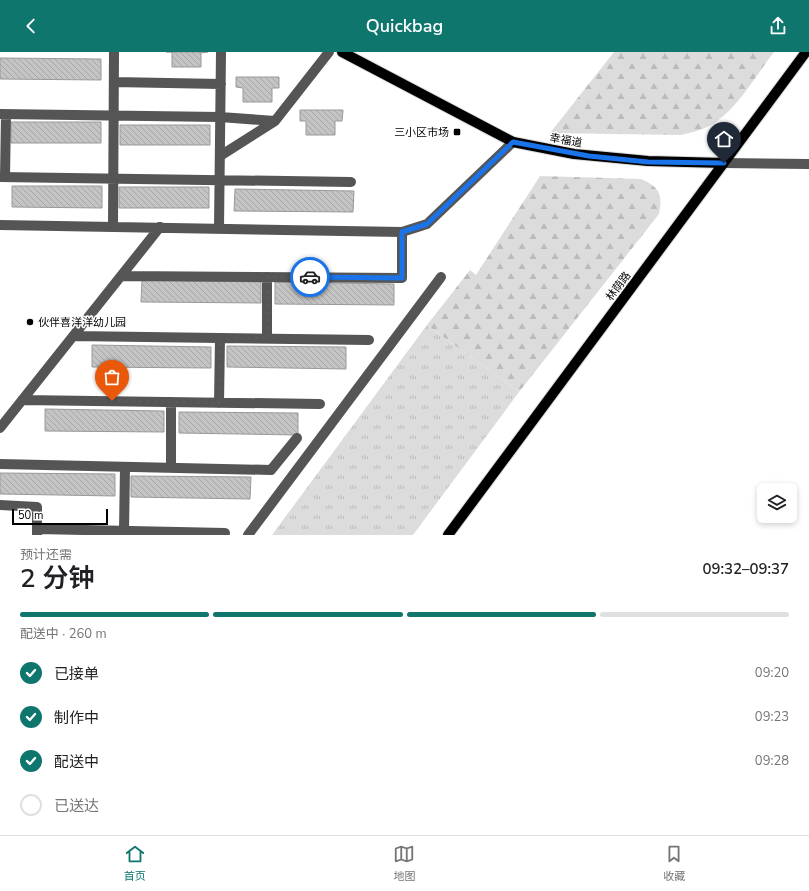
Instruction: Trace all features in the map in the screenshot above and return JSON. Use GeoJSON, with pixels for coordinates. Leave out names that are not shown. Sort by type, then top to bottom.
{"type":"FeatureCollection","features":[{"type":"Feature","properties":{"kind":"main road","name":"幸福道"},"geometry":{"type":"LineString","coordinates":[[342,52],[513,142],[581,155],[648,162],[724,163]]}},
{"type":"Feature","properties":{"kind":"main road","name":"林荫路"},"geometry":{"type":"LineString","coordinates":[[448,535],[806,52]]}},
{"type":"Feature","properties":{"kind":"street"},"geometry":{"type":"LineString","coordinates":[[113,227],[114,52]]}},
{"type":"Feature","properties":{"kind":"street"},"geometry":{"type":"LineString","coordinates":[[219,228],[221,52]]}},
{"type":"Feature","properties":{"kind":"street"},"geometry":{"type":"LineString","coordinates":[[220,156],[275,120],[329,52]]}},
{"type":"Feature","properties":{"kind":"street"},"geometry":{"type":"LineString","coordinates":[[114,82],[221,84]]}},
{"type":"Feature","properties":{"kind":"street"},"geometry":{"type":"LineString","coordinates":[[275,120],[220,117],[3,114],[2,177],[351,182]]}},
{"type":"Feature","properties":{"kind":"street"},"geometry":{"type":"LineString","coordinates":[[0,226],[219,228],[402,232],[427,224],[513,142]]}},
{"type":"Feature","properties":{"kind":"street","name":"幸福道"},"geometry":{"type":"LineString","coordinates":[[724,163],[809,164]]}},
{"type":"Feature","properties":{"kind":"street"},"geometry":{"type":"LineString","coordinates":[[0,428],[160,228]]}},
{"type":"Feature","properties":{"kind":"street"},"geometry":{"type":"LineString","coordinates":[[122,276],[402,278],[402,232]]}},
{"type":"Feature","properties":{"kind":"street"},"geometry":{"type":"LineString","coordinates":[[268,277],[268,338]]}},
{"type":"Feature","properties":{"kind":"street"},"geometry":{"type":"LineString","coordinates":[[248,535],[441,277]]}},
{"type":"Feature","properties":{"kind":"street"},"geometry":{"type":"LineString","coordinates":[[73,336],[369,340]]}},
{"type":"Feature","properties":{"kind":"street"},"geometry":{"type":"LineString","coordinates":[[219,403],[220,338]]}},
{"type":"Feature","properties":{"kind":"street"},"geometry":{"type":"LineString","coordinates":[[22,400],[320,404]]}},
{"type":"Feature","properties":{"kind":"street"},"geometry":{"type":"LineString","coordinates":[[171,402],[171,468]]}},
{"type":"Feature","properties":{"kind":"street"},"geometry":{"type":"LineString","coordinates":[[0,464],[271,470],[297,438]]}},
{"type":"Feature","properties":{"kind":"street"},"geometry":{"type":"LineString","coordinates":[[124,531],[125,467]]}},
{"type":"Feature","properties":{"kind":"street"},"geometry":{"type":"LineString","coordinates":[[0,505],[37,507],[37,532],[91,533],[124,531],[225,533]]}},
{"type":"Feature","properties":{"kind":"green space"},"geometry":{"type":"Polygon","coordinates":[[[614,52],[774,52],[733,107],[716,122],[704,128],[681,135],[550,133],[614,52]]]}},
{"type":"Feature","properties":{"kind":"green space"},"geometry":{"type":"Polygon","coordinates":[[[540,176],[641,179],[656,188],[660,196],[660,207],[659,214],[519,392],[427,325],[470,270],[476,275],[540,176]]]}},
{"type":"Feature","properties":{"kind":"green space"},"geometry":{"type":"Polygon","coordinates":[[[427,325],[519,392],[413,535],[272,535],[427,325]]]}},
{"type":"Feature","properties":{"kind":"building"},"geometry":{"type":"Polygon","coordinates":[[[172,52],[208,52],[201,53],[201,67],[172,67],[172,52]]]}},
{"type":"Feature","properties":{"kind":"building"},"geometry":{"type":"Polygon","coordinates":[[[0,58],[101,59],[101,80],[0,79],[0,58]]]}},
{"type":"Feature","properties":{"kind":"building"},"geometry":{"type":"Polygon","coordinates":[[[236,77],[279,77],[279,88],[272,88],[272,102],[243,102],[243,88],[236,87],[236,77]]]}},
{"type":"Feature","properties":{"kind":"building"},"geometry":{"type":"Polygon","coordinates":[[[300,110],[343,110],[342,121],[335,121],[335,135],[306,135],[306,121],[300,121],[300,110]]]}},
{"type":"Feature","properties":{"kind":"building"},"geometry":{"type":"Polygon","coordinates":[[[11,122],[101,122],[101,143],[11,143],[11,122]]]}},
{"type":"Feature","properties":{"kind":"building"},"geometry":{"type":"Polygon","coordinates":[[[120,125],[210,125],[210,145],[120,145],[120,125]]]}},
{"type":"Feature","properties":{"kind":"building"},"geometry":{"type":"Polygon","coordinates":[[[12,186],[102,186],[102,208],[12,207],[12,186]]]}},
{"type":"Feature","properties":{"kind":"building"},"geometry":{"type":"Polygon","coordinates":[[[119,187],[209,187],[209,208],[119,208],[119,187]]]}},
{"type":"Feature","properties":{"kind":"building"},"geometry":{"type":"Polygon","coordinates":[[[235,189],[354,191],[353,212],[234,211],[235,189]]]}},
{"type":"Feature","properties":{"kind":"building"},"geometry":{"type":"Polygon","coordinates":[[[142,280],[261,282],[261,303],[141,302],[142,280]]]}},
{"type":"Feature","properties":{"kind":"building"},"geometry":{"type":"Polygon","coordinates":[[[275,282],[394,284],[394,305],[275,304],[275,282]]]}},
{"type":"Feature","properties":{"kind":"building"},"geometry":{"type":"Polygon","coordinates":[[[92,345],[211,347],[211,368],[92,367],[92,345]]]}},
{"type":"Feature","properties":{"kind":"building"},"geometry":{"type":"Polygon","coordinates":[[[227,346],[346,347],[346,369],[227,367],[227,346]]]}},
{"type":"Feature","properties":{"kind":"building"},"geometry":{"type":"Polygon","coordinates":[[[45,409],[164,411],[164,432],[45,431],[45,409]]]}},
{"type":"Feature","properties":{"kind":"building"},"geometry":{"type":"Polygon","coordinates":[[[179,412],[298,413],[298,435],[179,433],[179,412]]]}},
{"type":"Feature","properties":{"kind":"building"},"geometry":{"type":"Polygon","coordinates":[[[0,473],[115,474],[115,496],[0,494],[0,473]]]}},
{"type":"Feature","properties":{"kind":"building"},"geometry":{"type":"Polygon","coordinates":[[[131,476],[251,477],[250,499],[131,497],[131,476]]]}},
{"type":"Feature","properties":{"kind":"way so far"},"geometry":{"type":"LineString","coordinates":[[112,401],[219,403],[220,338],[268,338],[268,277],[310,277]]}},
{"type":"Feature","properties":{"kind":"place","name":"三小区市场"},"geometry":{"type":"Point","coordinates":[457,132]}},
{"type":"Feature","properties":{"kind":"place","name":"伙伴喜洋洋幼儿园"},"geometry":{"type":"Point","coordinates":[30,322]}},
{"type":"Feature","properties":{"kind":"route"},"geometry":{"type":"LineString","coordinates":[[310,277],[402,278],[402,232],[427,224],[513,142],[574,154],[648,162],[724,163]]}}]}
